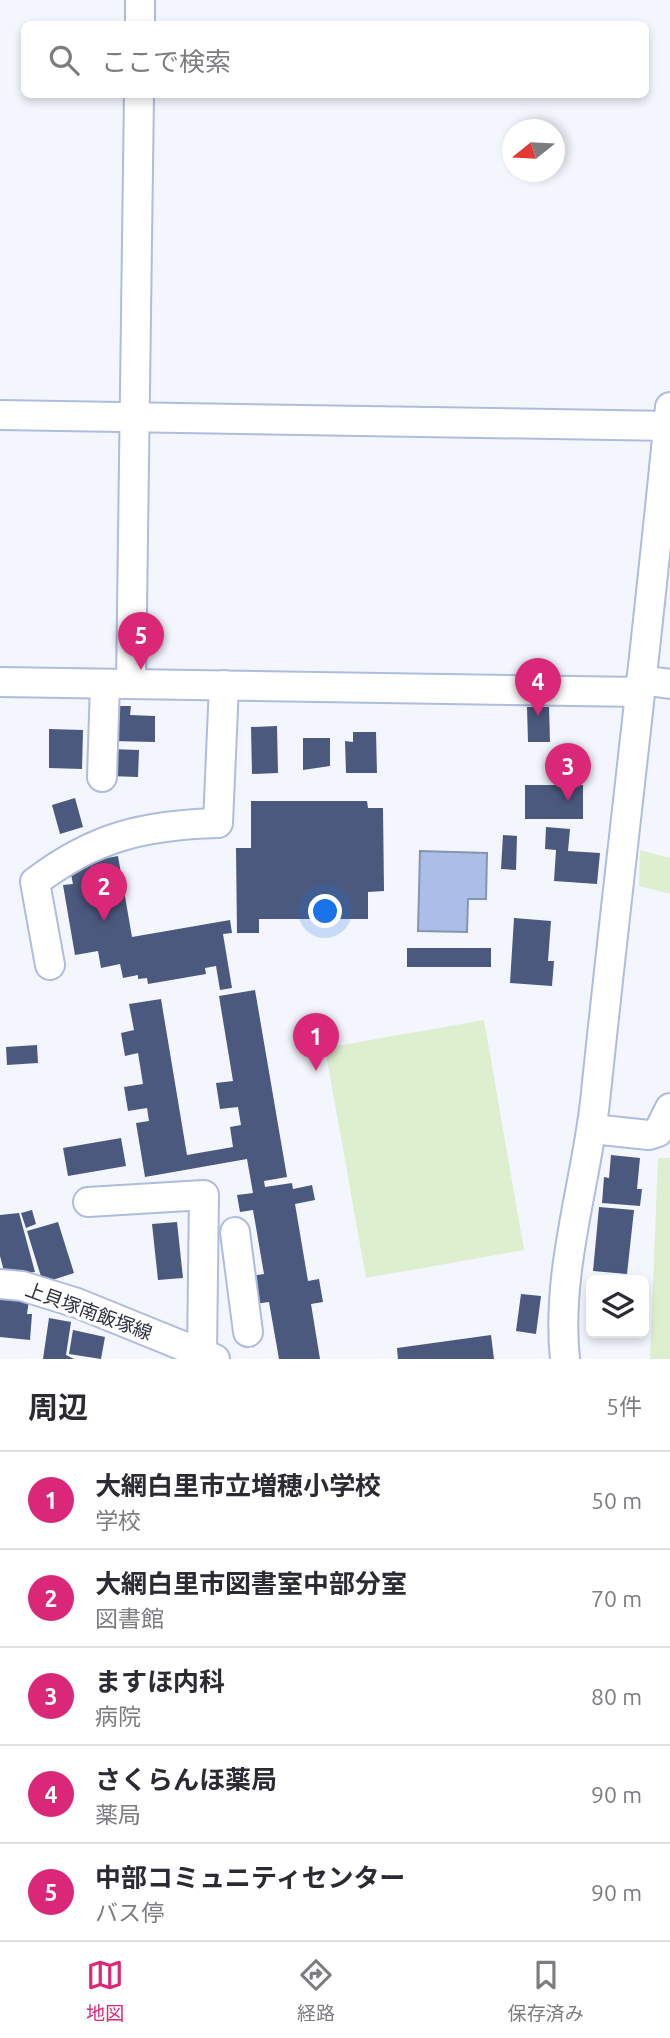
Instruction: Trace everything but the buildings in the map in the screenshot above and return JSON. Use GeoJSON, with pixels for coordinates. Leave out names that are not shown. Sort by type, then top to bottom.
{"type":"FeatureCollection","features":[{"type":"Feature","properties":{"kind":"street"},"geometry":{"type":"LineString","coordinates":[[140,0],[140,21]]}},
{"type":"Feature","properties":{"kind":"street"},"geometry":{"type":"LineString","coordinates":[[102,777],[118,684],[135,419],[139,98]]}},
{"type":"Feature","properties":{"kind":"street"},"geometry":{"type":"LineString","coordinates":[[0,415],[135,419],[669,420],[592,1129],[566,1276],[562,1328],[565,1359]]}},
{"type":"Feature","properties":{"kind":"street"},"geometry":{"type":"LineString","coordinates":[[0,682],[224,685],[670,684]]}},
{"type":"Feature","properties":{"kind":"street"},"geometry":{"type":"LineString","coordinates":[[50,965],[34,882],[69,856],[125,834],[181,824],[218,823],[224,685]]}},
{"type":"Feature","properties":{"kind":"street"},"geometry":{"type":"LineString","coordinates":[[592,1129],[649,1135],[658,1132],[670,1108]]}},
{"type":"Feature","properties":{"kind":"street"},"geometry":{"type":"LineString","coordinates":[[88,1202],[204,1195],[203,1267],[208,1356]]}},
{"type":"Feature","properties":{"kind":"street"},"geometry":{"type":"LineString","coordinates":[[235,1232],[248,1332]]}},
{"type":"Feature","properties":{"kind":"street"},"geometry":{"type":"LineString","coordinates":[[203,1267],[239,1269]]}},
{"type":"Feature","properties":{"kind":"street","name":"上貝塚南飯塚線"},"geometry":{"type":"LineString","coordinates":[[0,1284],[22,1286],[77,1303],[208,1356]]}},
{"type":"Feature","properties":{"kind":"green space"},"geometry":{"type":"Polygon","coordinates":[[[640,850],[670,858],[670,894],[639,886],[640,850]]]}},
{"type":"Feature","properties":{"kind":"green space"},"geometry":{"type":"Polygon","coordinates":[[[484,1020],[524,1250],[366,1278],[325,1048],[484,1020]]]}},
{"type":"Feature","properties":{"kind":"green space"},"geometry":{"type":"Polygon","coordinates":[[[658,1158],[670,1158],[670,1359],[650,1359],[658,1158]]]}},
{"type":"Feature","properties":{"kind":"water"},"geometry":{"type":"Polygon","coordinates":[[[420,851],[487,853],[486,899],[468,899],[467,932],[418,931],[420,851]]]}},
{"type":"Feature","properties":{"kind":"place","name":"中部コミュニティセンター"},"geometry":{"type":"Point","coordinates":[141,670]}},
{"type":"Feature","properties":{"kind":"place","name":"さくらんほ薬局"},"geometry":{"type":"Point","coordinates":[538,716]}},
{"type":"Feature","properties":{"kind":"place","name":"ますほ内科"},"geometry":{"type":"Point","coordinates":[568,801]}},
{"type":"Feature","properties":{"kind":"place","name":"大網白里市図書室中部分室"},"geometry":{"type":"Point","coordinates":[104,921]}},
{"type":"Feature","properties":{"kind":"place","name":"大網白里市立増穂小学校"},"geometry":{"type":"Point","coordinates":[316,1071]}}]}
